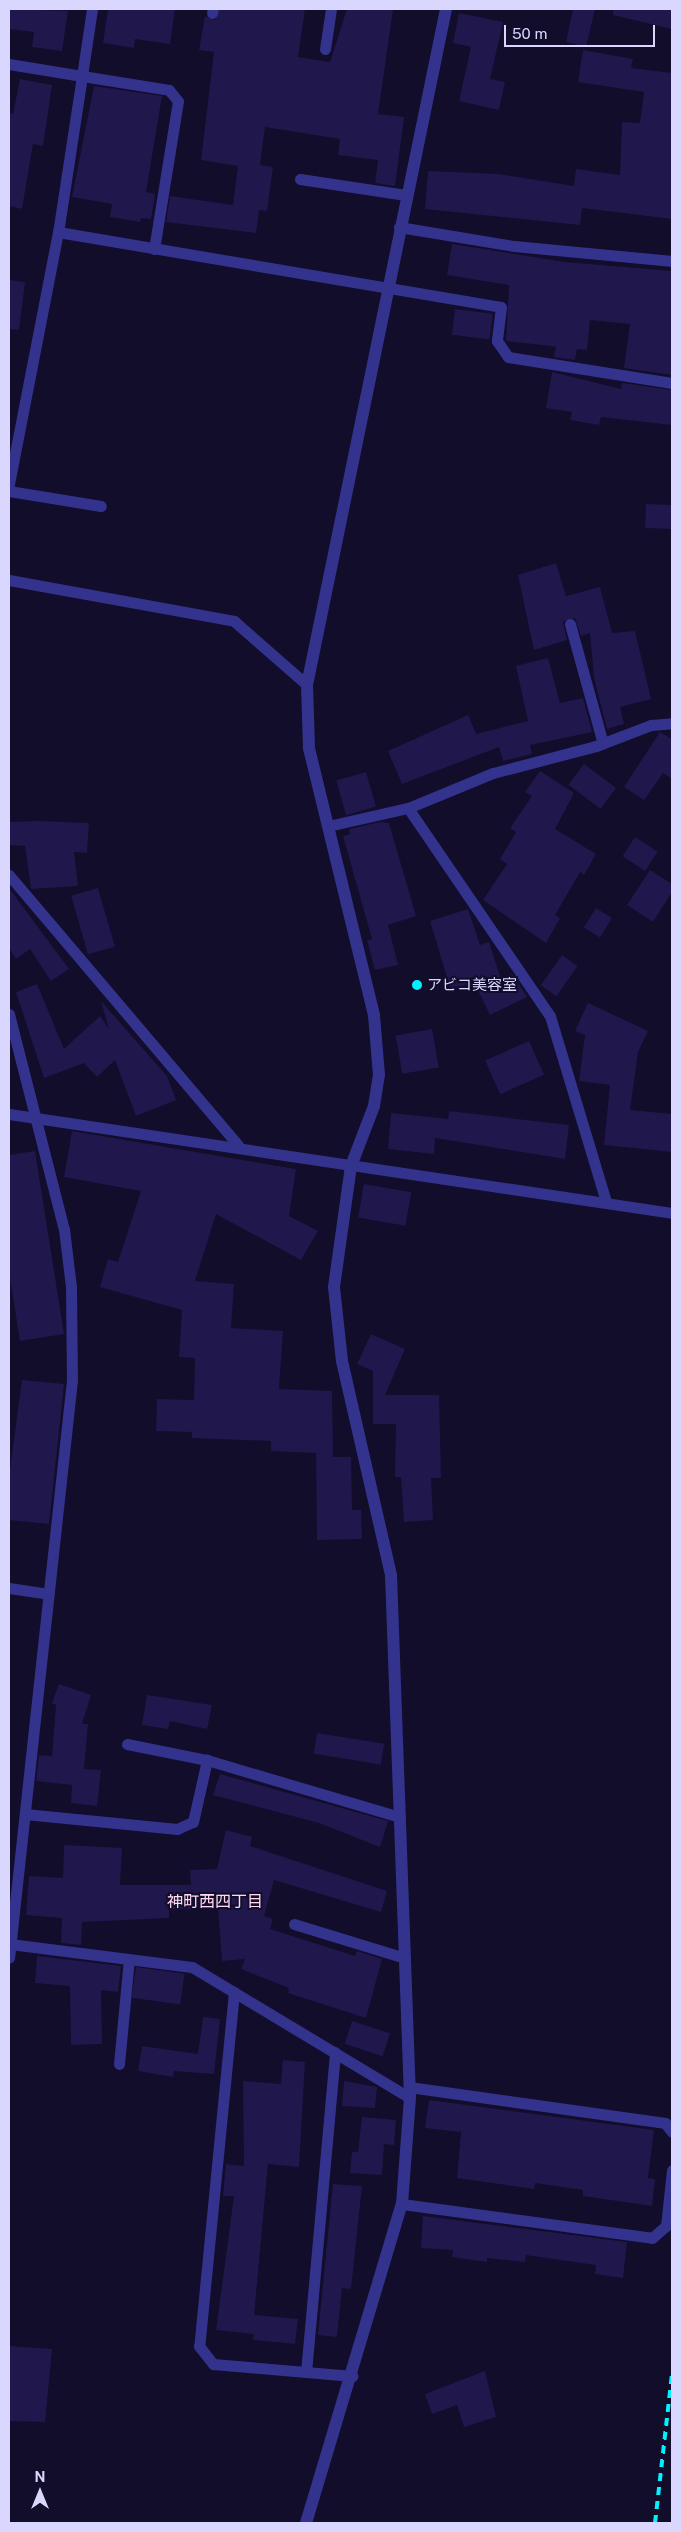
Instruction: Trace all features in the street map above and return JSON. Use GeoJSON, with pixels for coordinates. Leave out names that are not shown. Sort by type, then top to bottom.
{"type":"FeatureCollection","features":[{"type":"Feature","properties":{"kind":"street"},"geometry":{"type":"LineString","coordinates":[[306,2523],[352,2376],[402,2204],[409,2092],[391,1576],[336,1325],[336,1251],[351,1166],[374,1106],[379,1075],[374,1015],[309,748],[308,685],[399,227],[446,9]]}},
{"type":"Feature","properties":{"kind":"lane"},"geometry":{"type":"LineString","coordinates":[[9,485],[58,232],[92,9]]}},
{"type":"Feature","properties":{"kind":"lane"},"geometry":{"type":"LineString","coordinates":[[326,49],[331,9]]}},
{"type":"Feature","properties":{"kind":"lane"},"geometry":{"type":"LineString","coordinates":[[9,64],[169,90],[178,102],[154,249]]}},
{"type":"Feature","properties":{"kind":"lane"},"geometry":{"type":"LineString","coordinates":[[300,179],[406,195]]}},
{"type":"Feature","properties":{"kind":"lane"},"geometry":{"type":"LineString","coordinates":[[399,227],[514,246],[672,262]]}},
{"type":"Feature","properties":{"kind":"lane"},"geometry":{"type":"LineString","coordinates":[[58,232],[387,290],[501,307],[497,341],[508,357],[672,383]]}},
{"type":"Feature","properties":{"kind":"lane"},"geometry":{"type":"LineString","coordinates":[[9,491],[101,506]]}},
{"type":"Feature","properties":{"kind":"lane"},"geometry":{"type":"LineString","coordinates":[[9,580],[234,621],[308,685]]}},
{"type":"Feature","properties":{"kind":"lane"},"geometry":{"type":"LineString","coordinates":[[570,624],[603,744]]}},
{"type":"Feature","properties":{"kind":"lane"},"geometry":{"type":"LineString","coordinates":[[328,826],[408,808],[493,773],[603,744],[651,725],[672,723]]}},
{"type":"Feature","properties":{"kind":"lane"},"geometry":{"type":"LineString","coordinates":[[408,808],[550,1016],[606,1202]]}},
{"type":"Feature","properties":{"kind":"lane"},"geometry":{"type":"LineString","coordinates":[[9,875],[238,1145]]}},
{"type":"Feature","properties":{"kind":"lane"},"geometry":{"type":"LineString","coordinates":[[9,1014],[38,1118],[64,1229],[71,1287],[72,1380],[9,1958]]}},
{"type":"Feature","properties":{"kind":"lane"},"geometry":{"type":"LineString","coordinates":[[9,1114],[238,1145],[351,1166],[672,1213]]}},
{"type":"Feature","properties":{"kind":"lane"},"geometry":{"type":"LineString","coordinates":[[9,1588],[49,1594]]}},
{"type":"Feature","properties":{"kind":"lane"},"geometry":{"type":"LineString","coordinates":[[127,1744],[207,1760],[400,1816]]}},
{"type":"Feature","properties":{"kind":"lane"},"geometry":{"type":"LineString","coordinates":[[25,1814],[177,1829],[193,1822],[207,1760]]}},
{"type":"Feature","properties":{"kind":"lane"},"geometry":{"type":"LineString","coordinates":[[294,1924],[405,1958]]}},
{"type":"Feature","properties":{"kind":"lane"},"geometry":{"type":"LineString","coordinates":[[10,1944],[192,1967],[335,2052],[409,2092],[665,2123],[672,2132]]}},
{"type":"Feature","properties":{"kind":"lane"},"geometry":{"type":"LineString","coordinates":[[119,2064],[129,1959]]}},
{"type":"Feature","properties":{"kind":"lane"},"geometry":{"type":"LineString","coordinates":[[234,1992],[199,2346],[213,2364],[352,2376]]}},
{"type":"Feature","properties":{"kind":"lane"},"geometry":{"type":"LineString","coordinates":[[306,2372],[335,2052]]}},
{"type":"Feature","properties":{"kind":"lane"},"geometry":{"type":"LineString","coordinates":[[402,2204],[652,2238],[666,2226],[672,2170]]}},
{"type":"Feature","properties":{"kind":"building"},"geometry":{"type":"Polygon","coordinates":[[[9,9],[68,11],[62,51],[32,47],[34,32],[9,29],[9,9]]]}},
{"type":"Feature","properties":{"kind":"building"},"geometry":{"type":"Polygon","coordinates":[[[108,9],[175,9],[170,44],[135,39],[134,48],[103,43],[108,9]]]}},
{"type":"Feature","properties":{"kind":"building"},"geometry":{"type":"Polygon","coordinates":[[[220,9],[305,9],[298,57],[330,62],[347,9],[393,9],[378,114],[404,117],[395,186],[375,183],[378,160],[338,155],[340,139],[265,127],[260,165],[273,167],[267,211],[259,210],[256,233],[166,222],[170,196],[233,205],[238,166],[201,160],[214,52],[199,50],[205,16],[215,20],[220,9]]]}},
{"type":"Feature","properties":{"kind":"building"},"geometry":{"type":"Polygon","coordinates":[[[573,9],[595,9],[586,47],[566,42],[573,9]]]}},
{"type":"Feature","properties":{"kind":"building"},"geometry":{"type":"Polygon","coordinates":[[[613,9],[672,9],[672,29],[613,15],[613,9]]]}},
{"type":"Feature","properties":{"kind":"building"},"geometry":{"type":"Polygon","coordinates":[[[459,13],[503,22],[490,79],[505,82],[499,110],[459,101],[471,47],[453,43],[459,13]]]}},
{"type":"Feature","properties":{"kind":"building"},"geometry":{"type":"Polygon","coordinates":[[[583,50],[633,59],[631,68],[672,73],[672,219],[582,208],[580,225],[425,209],[428,171],[498,174],[574,186],[576,169],[620,175],[622,122],[640,123],[644,92],[578,82],[583,50]]]}},
{"type":"Feature","properties":{"kind":"building"},"geometry":{"type":"Polygon","coordinates":[[[20,79],[52,85],[43,146],[33,144],[22,209],[9,206],[9,113],[13,114],[20,79]]]}},
{"type":"Feature","properties":{"kind":"building"},"geometry":{"type":"Polygon","coordinates":[[[94,86],[162,96],[146,192],[155,194],[151,219],[141,218],[140,222],[110,217],[112,204],[72,197],[94,86]]]}},
{"type":"Feature","properties":{"kind":"building"},"geometry":{"type":"Polygon","coordinates":[[[452,244],[565,262],[672,271],[672,375],[624,368],[630,324],[590,320],[587,350],[577,349],[575,360],[554,357],[556,347],[506,341],[509,285],[447,275],[452,244]]]}},
{"type":"Feature","properties":{"kind":"building"},"geometry":{"type":"Polygon","coordinates":[[[9,280],[25,282],[19,330],[9,329],[9,280]]]}},
{"type":"Feature","properties":{"kind":"building"},"geometry":{"type":"Polygon","coordinates":[[[455,309],[493,314],[490,339],[452,335],[455,309]]]}},
{"type":"Feature","properties":{"kind":"building"},"geometry":{"type":"Polygon","coordinates":[[[552,372],[621,389],[622,383],[672,390],[672,425],[601,417],[599,425],[570,420],[572,412],[546,408],[552,372]]]}},
{"type":"Feature","properties":{"kind":"building"},"geometry":{"type":"Polygon","coordinates":[[[646,504],[672,505],[671,529],[645,528],[646,504]]]}},
{"type":"Feature","properties":{"kind":"building"},"geometry":{"type":"Polygon","coordinates":[[[556,563],[566,596],[600,587],[612,633],[635,631],[651,699],[620,707],[624,724],[607,729],[594,678],[590,633],[581,636],[575,618],[563,622],[567,640],[534,650],[518,575],[556,563]]]}},
{"type":"Feature","properties":{"kind":"building"},"geometry":{"type":"Polygon","coordinates":[[[548,658],[560,703],[583,698],[592,732],[530,745],[532,754],[503,761],[499,747],[402,784],[388,751],[468,715],[476,734],[528,721],[516,666],[548,658]]]}},
{"type":"Feature","properties":{"kind":"building"},"geometry":{"type":"Polygon","coordinates":[[[660,732],[672,739],[672,779],[663,773],[644,800],[624,787],[660,732]]]}},
{"type":"Feature","properties":{"kind":"building"},"geometry":{"type":"Polygon","coordinates":[[[584,764],[616,788],[600,809],[568,785],[584,764]]]}},
{"type":"Feature","properties":{"kind":"building"},"geometry":{"type":"Polygon","coordinates":[[[540,771],[574,793],[555,829],[596,854],[584,875],[580,872],[555,915],[560,918],[546,943],[483,900],[507,864],[500,859],[516,832],[510,828],[532,796],[525,792],[540,771]]]}},
{"type":"Feature","properties":{"kind":"building"},"geometry":{"type":"Polygon","coordinates":[[[366,772],[376,807],[346,815],[336,781],[366,772]]]}},
{"type":"Feature","properties":{"kind":"building"},"geometry":{"type":"Polygon","coordinates":[[[9,822],[89,823],[87,853],[74,852],[78,886],[31,889],[25,846],[9,845],[9,822]]]}},
{"type":"Feature","properties":{"kind":"building"},"geometry":{"type":"Polygon","coordinates":[[[380,822],[389,823],[416,916],[388,925],[398,965],[375,970],[367,940],[372,939],[343,836],[350,834],[349,829],[380,822]]]}},
{"type":"Feature","properties":{"kind":"building"},"geometry":{"type":"Polygon","coordinates":[[[635,837],[658,852],[645,871],[622,856],[635,837]]]}},
{"type":"Feature","properties":{"kind":"building"},"geometry":{"type":"Polygon","coordinates":[[[650,870],[672,884],[672,892],[653,922],[627,905],[650,870]]]}},
{"type":"Feature","properties":{"kind":"building"},"geometry":{"type":"Polygon","coordinates":[[[9,888],[69,969],[51,981],[30,949],[16,959],[9,948],[9,888]]]}},
{"type":"Feature","properties":{"kind":"building"},"geometry":{"type":"Polygon","coordinates":[[[98,888],[115,947],[88,954],[71,896],[98,888]]]}},
{"type":"Feature","properties":{"kind":"building"},"geometry":{"type":"Polygon","coordinates":[[[596,908],[612,918],[600,938],[584,928],[596,908]]]}},
{"type":"Feature","properties":{"kind":"building"},"geometry":{"type":"Polygon","coordinates":[[[468,909],[480,945],[489,942],[501,979],[512,974],[527,997],[490,1015],[474,982],[451,990],[430,921],[468,909]]]}},
{"type":"Feature","properties":{"kind":"building"},"geometry":{"type":"Polygon","coordinates":[[[562,955],[578,966],[556,996],[541,985],[562,955]]]}},
{"type":"Feature","properties":{"kind":"building"},"geometry":{"type":"Polygon","coordinates":[[[37,984],[64,1049],[100,1016],[109,1029],[101,1001],[167,1076],[176,1100],[136,1116],[115,1060],[97,1077],[84,1063],[44,1078],[16,992],[37,984]]]}},
{"type":"Feature","properties":{"kind":"building"},"geometry":{"type":"Polygon","coordinates":[[[588,1003],[648,1031],[638,1052],[630,1110],[672,1114],[672,1152],[604,1145],[610,1085],[579,1081],[585,1035],[575,1031],[588,1003]]]}},
{"type":"Feature","properties":{"kind":"building"},"geometry":{"type":"Polygon","coordinates":[[[432,1029],[439,1067],[402,1074],[396,1035],[432,1029]]]}},
{"type":"Feature","properties":{"kind":"building"},"geometry":{"type":"Polygon","coordinates":[[[529,1041],[544,1075],[500,1094],[485,1061],[529,1041]]]}},
{"type":"Feature","properties":{"kind":"building"},"geometry":{"type":"Polygon","coordinates":[[[449,1111],[569,1125],[565,1159],[435,1138],[434,1154],[388,1149],[391,1113],[448,1119],[449,1111]]]}},
{"type":"Feature","properties":{"kind":"building"},"geometry":{"type":"Polygon","coordinates":[[[72,1131],[296,1169],[289,1216],[318,1231],[301,1260],[216,1214],[195,1281],[234,1284],[231,1328],[283,1331],[279,1389],[332,1391],[333,1457],[351,1457],[352,1510],[361,1510],[362,1539],[317,1540],[316,1453],[271,1451],[271,1441],[192,1438],[192,1432],[156,1431],[157,1399],[194,1400],[195,1358],[179,1357],[182,1310],[100,1287],[108,1259],[118,1262],[141,1191],[64,1177],[72,1131]]]}},
{"type":"Feature","properties":{"kind":"building"},"geometry":{"type":"Polygon","coordinates":[[[35,1151],[64,1334],[20,1341],[9,1272],[9,1155],[35,1151]]]}},
{"type":"Feature","properties":{"kind":"building"},"geometry":{"type":"Polygon","coordinates":[[[364,1184],[411,1192],[405,1226],[358,1217],[364,1184]]]}},
{"type":"Feature","properties":{"kind":"building"},"geometry":{"type":"Polygon","coordinates":[[[371,1334],[405,1349],[385,1395],[439,1395],[441,1478],[431,1478],[433,1520],[404,1522],[401,1477],[395,1477],[396,1424],[373,1424],[373,1371],[357,1364],[371,1334]]]}},
{"type":"Feature","properties":{"kind":"building"},"geometry":{"type":"Polygon","coordinates":[[[22,1380],[64,1384],[49,1524],[9,1520],[9,1477],[22,1380]]]}},
{"type":"Feature","properties":{"kind":"building"},"geometry":{"type":"Polygon","coordinates":[[[59,1684],[91,1695],[82,1724],[88,1724],[84,1769],[101,1770],[97,1806],[71,1803],[72,1785],[36,1781],[39,1755],[52,1756],[56,1705],[52,1703],[59,1684]]]}},
{"type":"Feature","properties":{"kind":"building"},"geometry":{"type":"Polygon","coordinates":[[[147,1695],[212,1705],[207,1729],[170,1721],[168,1729],[142,1725],[147,1695]]]}},
{"type":"Feature","properties":{"kind":"building"},"geometry":{"type":"Polygon","coordinates":[[[317,1733],[384,1744],[381,1764],[314,1754],[317,1733]]]}},
{"type":"Feature","properties":{"kind":"building"},"geometry":{"type":"Polygon","coordinates":[[[220,1774],[388,1821],[380,1847],[319,1823],[213,1795],[220,1774]]]}},
{"type":"Feature","properties":{"kind":"building"},"geometry":{"type":"Polygon","coordinates":[[[226,1830],[252,1837],[250,1846],[387,1891],[381,1912],[274,1880],[264,1916],[273,1919],[270,1929],[355,1956],[357,1951],[382,1959],[366,2018],[288,1993],[289,1988],[241,1969],[245,1959],[222,1961],[218,1908],[169,1910],[169,1918],[82,1922],[81,1945],[61,1943],[62,1918],[26,1915],[29,1876],[63,1878],[64,1845],[122,1848],[120,1885],[191,1885],[190,1870],[217,1869],[226,1830]]]}},
{"type":"Feature","properties":{"kind":"building"},"geometry":{"type":"Polygon","coordinates":[[[37,1956],[121,1966],[118,1992],[101,1990],[102,2044],[71,2045],[70,1986],[35,1983],[37,1956]]]}},
{"type":"Feature","properties":{"kind":"building"},"geometry":{"type":"Polygon","coordinates":[[[136,1967],[185,1974],[180,2005],[132,1998],[136,1967]]]}},
{"type":"Feature","properties":{"kind":"building"},"geometry":{"type":"Polygon","coordinates":[[[203,2017],[220,2019],[214,2074],[174,2071],[173,2077],[138,2071],[142,2046],[198,2054],[203,2017]]]}},
{"type":"Feature","properties":{"kind":"building"},"geometry":{"type":"Polygon","coordinates":[[[352,2021],[390,2033],[383,2056],[345,2044],[352,2021]]]}},
{"type":"Feature","properties":{"kind":"building"},"geometry":{"type":"Polygon","coordinates":[[[283,2060],[305,2062],[299,2167],[268,2164],[254,2315],[298,2319],[295,2344],[253,2340],[254,2334],[216,2330],[234,2196],[223,2196],[226,2164],[244,2166],[243,2081],[281,2084],[283,2060]]]}},
{"type":"Feature","properties":{"kind":"building"},"geometry":{"type":"Polygon","coordinates":[[[344,2081],[377,2087],[375,2108],[342,2106],[344,2081]]]}},
{"type":"Feature","properties":{"kind":"building"},"geometry":{"type":"Polygon","coordinates":[[[429,2100],[654,2130],[648,2178],[655,2179],[652,2206],[583,2196],[583,2190],[535,2183],[534,2189],[457,2178],[461,2132],[425,2128],[429,2100]]]}},
{"type":"Feature","properties":{"kind":"building"},"geometry":{"type":"Polygon","coordinates":[[[362,2117],[396,2120],[394,2145],[384,2144],[382,2175],[350,2173],[352,2152],[358,2152],[362,2117]]]}},
{"type":"Feature","properties":{"kind":"building"},"geometry":{"type":"Polygon","coordinates":[[[333,2184],[362,2186],[351,2289],[342,2288],[337,2337],[318,2335],[333,2184]]]}},
{"type":"Feature","properties":{"kind":"building"},"geometry":{"type":"Polygon","coordinates":[[[423,2216],[627,2242],[623,2278],[595,2274],[596,2265],[526,2255],[525,2262],[487,2258],[487,2262],[452,2257],[453,2250],[421,2248],[423,2216]]]}},
{"type":"Feature","properties":{"kind":"building"},"geometry":{"type":"Polygon","coordinates":[[[9,2346],[52,2349],[45,2422],[9,2421],[9,2346]]]}},
{"type":"Feature","properties":{"kind":"building"},"geometry":{"type":"Polygon","coordinates":[[[485,2371],[496,2417],[464,2427],[457,2405],[432,2414],[425,2394],[485,2371]]]}},
{"type":"Feature","properties":{"kind":"railway"},"geometry":{"type":"LineString","coordinates":[[655,2523],[672,2373]]}},
{"type":"Feature","properties":{"kind":"place","name":"アビコ美容室"},"geometry":{"type":"Point","coordinates":[417,985]}},
{"type":"Feature","properties":{"kind":"district","name":"神町西四丁目"},"geometry":{"type":"Point","coordinates":[215,1902]}}]}
